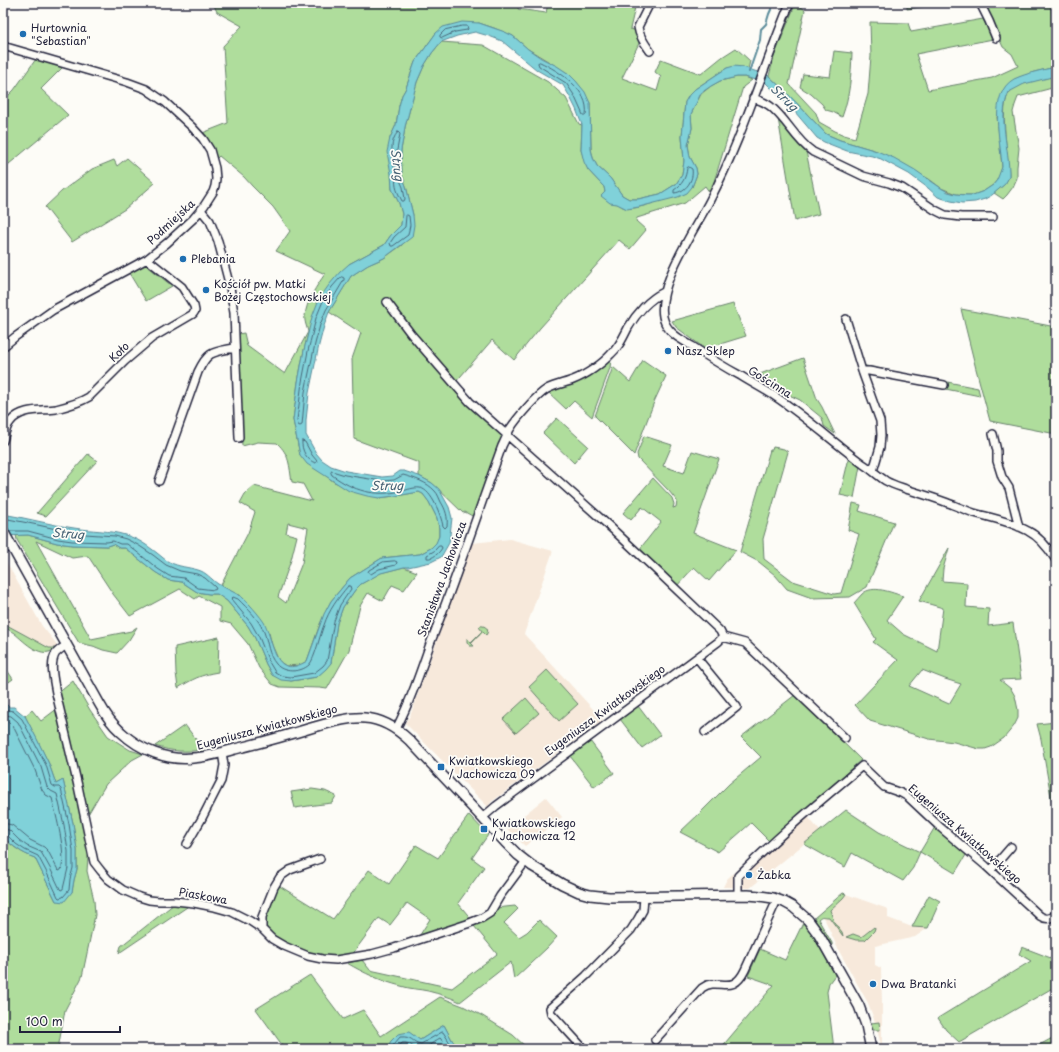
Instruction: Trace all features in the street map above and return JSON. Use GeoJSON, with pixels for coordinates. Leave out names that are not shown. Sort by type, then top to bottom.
{"type":"FeatureCollection","features":[{"type":"Feature","properties":{"kind":"street"},"geometry":{"type":"LineString","coordinates":[[650,3],[638,27],[638,31],[650,51]]}},
{"type":"Feature","properties":{"kind":"street","name":"Gościnna"},"geometry":{"type":"LineString","coordinates":[[790,3],[724,172],[670,276],[662,302],[664,321],[671,332],[705,355],[777,397],[885,480],[1029,531],[1037,537],[1056,560]]}},
{"type":"Feature","properties":{"kind":"street"},"geometry":{"type":"LineString","coordinates":[[980,3],[996,38]]}},
{"type":"Feature","properties":{"kind":"street","name":"Podmiejska"},"geometry":{"type":"LineString","coordinates":[[3,46],[127,82],[146,89],[165,102],[192,127],[207,145],[210,150],[216,179],[213,192],[201,210],[173,238],[147,259],[53,310],[3,347]]}},
{"type":"Feature","properties":{"kind":"street"},"geometry":{"type":"LineString","coordinates":[[754,95],[772,107],[806,147],[820,155],[863,176],[902,188],[935,210],[946,215],[961,217],[993,217]]}},
{"type":"Feature","properties":{"kind":"street"},"geometry":{"type":"LineString","coordinates":[[201,210],[210,221],[218,241],[230,287],[234,313],[234,348],[239,438]]}},
{"type":"Feature","properties":{"kind":"street","name":"Koło"},"geometry":{"type":"LineString","coordinates":[[3,441],[6,428],[15,416],[27,412],[54,409],[82,401],[89,397],[125,361],[152,338],[193,314],[195,311],[194,306],[182,287],[147,259]]}},
{"type":"Feature","properties":{"kind":"street","name":"Stanisława Jachowicza"},"geometry":{"type":"LineString","coordinates":[[396,729],[406,710],[506,435],[528,407],[543,392],[582,376],[607,358],[617,348],[632,321],[640,311],[650,301],[664,292]]}},
{"type":"Feature","properties":{"kind":"street"},"geometry":{"type":"LineString","coordinates":[[387,302],[411,334],[470,402],[585,504],[655,569],[720,631],[723,637],[745,643],[845,738]]}},
{"type":"Feature","properties":{"kind":"street"},"geometry":{"type":"LineString","coordinates":[[846,320],[880,421],[880,446],[873,471]]}},
{"type":"Feature","properties":{"kind":"street"},"geometry":{"type":"LineString","coordinates":[[159,481],[204,359],[212,353],[234,348]]}},
{"type":"Feature","properties":{"kind":"street"},"geometry":{"type":"LineString","coordinates":[[862,371],[944,386]]}},
{"type":"Feature","properties":{"kind":"street"},"geometry":{"type":"LineString","coordinates":[[993,434],[997,451],[997,461],[1002,477],[1009,488],[1019,527]]}},
{"type":"Feature","properties":{"kind":"street","name":"Eugeniusza Kwiatkowskiego"},"geometry":{"type":"LineString","coordinates":[[6,541],[99,703],[108,717],[130,740],[151,752],[181,759],[213,755],[345,719],[363,718],[381,722],[396,729],[409,740],[505,842],[526,862],[562,884],[590,895],[609,897],[760,896],[784,902],[793,907],[814,926],[859,1006],[866,1025],[870,1049]]}},
{"type":"Feature","properties":{"kind":"street","name":"Eugeniusza Kwiatkowskiego"},"geometry":{"type":"LineString","coordinates":[[482,818],[506,798],[697,658],[723,637]]}},
{"type":"Feature","properties":{"kind":"street","name":"Piaskowa"},"geometry":{"type":"LineString","coordinates":[[66,645],[55,655],[53,668],[54,684],[94,862],[108,879],[123,890],[149,900],[182,902],[214,907],[232,912],[250,921],[262,929],[272,939],[284,946],[308,956],[336,960],[372,954],[467,924],[486,916],[496,905],[500,896],[526,862]]}},
{"type":"Feature","properties":{"kind":"street"},"geometry":{"type":"LineString","coordinates":[[697,658],[737,708],[705,732]]}},
{"type":"Feature","properties":{"kind":"street"},"geometry":{"type":"LineString","coordinates":[[187,844],[221,781],[224,765],[222,752]]}},
{"type":"Feature","properties":{"kind":"street","name":"Eugeniusza Kwiatkowskiego"},"geometry":{"type":"LineString","coordinates":[[738,895],[738,876],[768,846],[862,766],[884,787],[908,797],[1040,916],[1046,919],[1052,918],[1056,914]]}},
{"type":"Feature","properties":{"kind":"street"},"geometry":{"type":"LineString","coordinates":[[990,870],[1011,847]]}},
{"type":"Feature","properties":{"kind":"street"},"geometry":{"type":"LineString","coordinates":[[262,929],[262,917],[274,887],[280,877],[290,870],[320,859]]}},
{"type":"Feature","properties":{"kind":"street"},"geometry":{"type":"LineString","coordinates":[[584,1049],[551,1013],[550,1008],[586,976],[631,930],[643,910],[644,897]]}},
{"type":"Feature","properties":{"kind":"street"},"geometry":{"type":"LineString","coordinates":[[654,1040],[702,988],[709,984],[733,984],[741,977],[777,900]]}},
{"type":"Feature","properties":{"kind":"shaded area"},"geometry":{"type":"Polygon","coordinates":[[[510,539],[553,551],[524,634],[603,720],[491,802],[488,807],[405,723],[410,716],[472,543],[510,539]]]}},
{"type":"Feature","properties":{"kind":"shaded area"},"geometry":{"type":"Polygon","coordinates":[[[3,556],[42,626],[57,645],[56,648],[49,648],[3,623],[3,556]]]}},
{"type":"Feature","properties":{"kind":"shaded area"},"geometry":{"type":"Polygon","coordinates":[[[546,797],[562,817],[525,846],[507,829],[546,797]]]}},
{"type":"Feature","properties":{"kind":"shaded area"},"geometry":{"type":"Polygon","coordinates":[[[803,811],[820,831],[750,888],[723,887],[727,879],[803,811]]]}},
{"type":"Feature","properties":{"kind":"shaded area"},"geometry":{"type":"Polygon","coordinates":[[[843,893],[888,909],[888,918],[912,927],[928,928],[915,937],[875,946],[875,965],[881,968],[882,1049],[868,1003],[839,951],[825,920],[819,914],[843,893]]]}},
{"type":"Feature","properties":{"kind":"green space"},"geometry":{"type":"Polygon","coordinates":[[[213,3],[519,3],[518,9],[546,13],[548,3],[636,3],[630,29],[634,30],[641,39],[622,78],[657,91],[661,77],[655,72],[661,59],[701,74],[736,48],[750,61],[748,69],[743,67],[727,68],[719,73],[695,89],[685,102],[682,136],[684,161],[682,175],[676,184],[660,194],[638,199],[629,199],[622,195],[610,178],[597,166],[593,158],[591,149],[590,103],[576,81],[569,74],[528,49],[513,36],[479,23],[436,33],[415,62],[402,95],[396,125],[390,138],[392,189],[399,203],[402,214],[401,225],[384,245],[349,264],[308,334],[298,382],[293,420],[300,455],[334,482],[379,498],[419,492],[423,494],[437,518],[439,536],[437,542],[431,548],[420,554],[382,558],[350,578],[331,601],[320,624],[307,661],[300,665],[286,666],[279,661],[272,645],[269,633],[240,595],[233,593],[221,585],[248,533],[255,512],[240,503],[245,494],[254,486],[312,501],[303,484],[292,482],[287,456],[277,443],[258,442],[242,446],[238,334],[244,333],[247,346],[285,374],[308,332],[305,322],[307,305],[315,288],[325,274],[276,251],[290,231],[273,207],[244,177],[219,156],[215,160],[200,134],[228,123],[223,46],[242,26],[217,12],[213,3]],[[288,523],[286,533],[297,536],[291,560],[278,597],[286,603],[302,563],[308,528],[288,523]]]}},
{"type":"Feature","properties":{"kind":"green space"},"geometry":{"type":"Polygon","coordinates":[[[907,3],[948,3],[907,9],[907,3]]]}},
{"type":"Feature","properties":{"kind":"green space"},"geometry":{"type":"Polygon","coordinates":[[[983,3],[1050,3],[1056,32],[1056,67],[1034,72],[1015,79],[997,117],[1002,167],[1000,174],[993,185],[984,191],[973,195],[956,194],[941,188],[929,179],[877,151],[840,140],[826,134],[769,76],[774,57],[795,5],[800,6],[805,10],[789,84],[816,113],[819,122],[844,135],[855,138],[868,94],[871,56],[870,22],[908,23],[911,32],[983,19],[993,39],[916,54],[928,90],[992,78],[1018,66],[1012,54],[1003,47],[983,3]]]}},
{"type":"Feature","properties":{"kind":"green space"},"geometry":{"type":"Polygon","coordinates":[[[441,42],[483,45],[548,82],[566,98],[579,124],[582,125],[581,150],[588,170],[604,187],[605,192],[602,195],[609,201],[625,208],[640,207],[692,187],[697,174],[696,168],[690,157],[688,145],[692,128],[691,114],[701,94],[720,81],[737,77],[745,77],[752,80],[743,87],[710,193],[705,186],[685,203],[637,218],[636,221],[646,230],[630,249],[619,240],[540,328],[514,360],[492,340],[454,384],[504,436],[474,517],[465,512],[463,513],[432,483],[419,476],[419,463],[354,439],[352,359],[361,333],[329,312],[351,276],[368,265],[384,258],[402,245],[413,215],[402,175],[401,150],[405,127],[417,82],[424,66],[441,42]]]}},
{"type":"Feature","properties":{"kind":"green space"},"geometry":{"type":"Polygon","coordinates":[[[834,51],[852,53],[851,78],[842,117],[826,110],[811,94],[800,87],[803,74],[830,77],[834,51]]]}},
{"type":"Feature","properties":{"kind":"green space"},"geometry":{"type":"Polygon","coordinates":[[[36,59],[63,67],[41,89],[68,115],[3,169],[3,101],[14,90],[36,59]]]}},
{"type":"Feature","properties":{"kind":"green space"},"geometry":{"type":"Polygon","coordinates":[[[1056,76],[1056,87],[1018,97],[1013,112],[1019,148],[1017,178],[1013,187],[1003,199],[994,193],[1005,184],[1009,177],[1004,120],[1005,108],[1010,92],[1019,86],[1032,81],[1056,76]]]}},
{"type":"Feature","properties":{"kind":"green space"},"geometry":{"type":"Polygon","coordinates":[[[778,118],[806,151],[819,214],[795,221],[778,118]]]}},
{"type":"Feature","properties":{"kind":"green space"},"geometry":{"type":"Polygon","coordinates":[[[127,158],[155,183],[125,209],[72,242],[45,207],[62,191],[92,169],[114,160],[117,166],[127,158]]]}},
{"type":"Feature","properties":{"kind":"green space"},"geometry":{"type":"Polygon","coordinates":[[[145,264],[172,286],[146,301],[129,273],[145,264]]]}},
{"type":"Feature","properties":{"kind":"green space"},"geometry":{"type":"Polygon","coordinates":[[[733,304],[746,336],[717,345],[708,351],[676,327],[672,321],[733,304]]]}},
{"type":"Feature","properties":{"kind":"green space"},"geometry":{"type":"Polygon","coordinates":[[[961,309],[1056,327],[1056,434],[990,421],[961,309]]]}},
{"type":"Feature","properties":{"kind":"green space"},"geometry":{"type":"Polygon","coordinates":[[[803,358],[817,399],[835,434],[824,426],[822,418],[800,400],[785,393],[778,385],[760,374],[803,358]]]}},
{"type":"Feature","properties":{"kind":"green space"},"geometry":{"type":"Polygon","coordinates":[[[611,359],[610,368],[592,417],[574,401],[566,409],[548,392],[586,376],[611,359]]]}},
{"type":"Feature","properties":{"kind":"green space"},"geometry":{"type":"Polygon","coordinates":[[[643,360],[666,376],[654,402],[634,455],[595,416],[613,367],[630,382],[643,360]]]}},
{"type":"Feature","properties":{"kind":"green space"},"geometry":{"type":"Polygon","coordinates":[[[861,365],[978,388],[980,396],[872,374],[866,379],[861,365]]]}},
{"type":"Feature","properties":{"kind":"green space"},"geometry":{"type":"Polygon","coordinates":[[[557,418],[588,446],[574,463],[543,433],[557,418]]]}},
{"type":"Feature","properties":{"kind":"green space"},"geometry":{"type":"Polygon","coordinates":[[[644,436],[672,445],[663,466],[684,473],[692,451],[719,459],[693,533],[736,550],[709,581],[694,567],[676,587],[639,550],[661,522],[642,507],[631,520],[623,513],[653,478],[672,498],[674,504],[673,508],[676,507],[677,501],[638,459],[637,454],[644,436]]]}},
{"type":"Feature","properties":{"kind":"green space"},"geometry":{"type":"Polygon","coordinates":[[[773,447],[784,449],[788,452],[763,539],[764,559],[793,581],[834,594],[841,593],[859,534],[848,530],[853,503],[861,505],[859,511],[894,522],[867,587],[850,597],[812,598],[787,589],[775,575],[759,562],[740,552],[770,450],[772,450],[773,447]]]}},
{"type":"Feature","properties":{"kind":"green space"},"geometry":{"type":"Polygon","coordinates":[[[88,454],[97,461],[46,516],[37,513],[88,454]]]}},
{"type":"Feature","properties":{"kind":"green space"},"geometry":{"type":"Polygon","coordinates":[[[850,459],[860,466],[854,498],[840,495],[850,459]]]}},
{"type":"Feature","properties":{"kind":"green space"},"geometry":{"type":"Polygon","coordinates":[[[16,535],[28,535],[57,543],[72,545],[107,546],[113,544],[119,548],[125,548],[155,572],[168,580],[182,582],[197,592],[217,594],[227,601],[248,626],[272,675],[291,681],[317,677],[331,663],[337,623],[343,607],[361,584],[380,573],[404,567],[417,572],[404,590],[392,585],[383,601],[368,593],[360,606],[349,650],[327,689],[280,687],[272,684],[259,668],[248,644],[231,624],[220,621],[220,607],[199,596],[195,599],[180,589],[130,616],[113,594],[88,556],[72,558],[36,541],[91,639],[131,631],[137,627],[129,640],[117,653],[79,643],[17,540],[16,535]]]}},
{"type":"Feature","properties":{"kind":"green space"},"geometry":{"type":"Polygon","coordinates":[[[949,548],[943,569],[942,581],[967,583],[966,607],[989,609],[988,626],[1013,623],[1021,679],[1000,680],[1011,689],[1015,696],[1018,718],[1014,726],[1004,738],[991,747],[979,749],[954,742],[929,739],[870,721],[855,705],[898,660],[873,642],[876,639],[854,603],[866,591],[877,589],[903,596],[887,620],[903,634],[937,651],[943,608],[919,601],[949,548]],[[922,670],[909,686],[949,704],[961,684],[922,670]]]}},
{"type":"Feature","properties":{"kind":"green space"},"geometry":{"type":"Polygon","coordinates":[[[3,623],[49,648],[56,648],[45,652],[34,649],[3,626],[3,623]]]}},
{"type":"Feature","properties":{"kind":"green space"},"geometry":{"type":"Polygon","coordinates":[[[479,627],[487,628],[488,631],[486,635],[483,632],[471,643],[474,646],[470,646],[467,642],[467,638],[471,642],[482,631],[479,627]]]}},
{"type":"Feature","properties":{"kind":"green space"},"geometry":{"type":"Polygon","coordinates":[[[219,637],[218,672],[206,674],[178,688],[175,647],[219,637]]]}},
{"type":"Feature","properties":{"kind":"green space"},"geometry":{"type":"Polygon","coordinates":[[[3,664],[13,679],[3,686],[3,664]]]}},
{"type":"Feature","properties":{"kind":"green space"},"geometry":{"type":"Polygon","coordinates":[[[547,670],[578,704],[559,721],[529,687],[547,670]]]}},
{"type":"Feature","properties":{"kind":"green space"},"geometry":{"type":"Polygon","coordinates":[[[73,681],[90,710],[108,736],[130,750],[143,754],[132,760],[106,784],[87,816],[57,694],[73,681]]]}},
{"type":"Feature","properties":{"kind":"green space"},"geometry":{"type":"Polygon","coordinates":[[[795,695],[861,760],[769,841],[751,823],[718,852],[680,832],[729,784],[761,757],[741,737],[795,695]]]}},
{"type":"Feature","properties":{"kind":"green space"},"geometry":{"type":"Polygon","coordinates":[[[526,698],[539,713],[516,733],[503,719],[526,698]]]}},
{"type":"Feature","properties":{"kind":"green space"},"geometry":{"type":"Polygon","coordinates":[[[638,706],[660,735],[642,748],[620,719],[638,706]]]}},
{"type":"Feature","properties":{"kind":"green space"},"geometry":{"type":"Polygon","coordinates":[[[58,708],[90,851],[87,871],[94,900],[95,915],[82,977],[65,1010],[58,1049],[3,1049],[3,837],[10,844],[35,858],[56,901],[72,892],[77,869],[77,850],[73,823],[63,780],[56,784],[49,764],[25,716],[32,710],[41,721],[58,708]]]}},
{"type":"Feature","properties":{"kind":"green space"},"geometry":{"type":"Polygon","coordinates":[[[1056,722],[1056,813],[1054,814],[1037,724],[1056,722]]]}},
{"type":"Feature","properties":{"kind":"green space"},"geometry":{"type":"Polygon","coordinates":[[[185,725],[204,750],[179,751],[155,746],[185,725]]]}},
{"type":"Feature","properties":{"kind":"green space"},"geometry":{"type":"Polygon","coordinates":[[[590,741],[614,773],[594,787],[570,756],[590,741]]]}},
{"type":"Feature","properties":{"kind":"green space"},"geometry":{"type":"Polygon","coordinates":[[[312,789],[325,791],[336,796],[332,803],[295,808],[291,792],[312,789]]]}},
{"type":"Feature","properties":{"kind":"green space"},"geometry":{"type":"Polygon","coordinates":[[[846,810],[879,832],[920,852],[913,868],[903,881],[852,853],[845,867],[804,844],[846,810]]]}},
{"type":"Feature","properties":{"kind":"green space"},"geometry":{"type":"Polygon","coordinates":[[[469,815],[488,835],[472,858],[484,867],[458,903],[472,920],[418,938],[430,919],[407,903],[390,925],[379,918],[351,956],[334,959],[309,954],[289,945],[268,931],[264,925],[264,920],[278,885],[333,919],[369,870],[389,884],[416,845],[438,858],[469,815]]]}},
{"type":"Feature","properties":{"kind":"green space"},"geometry":{"type":"Polygon","coordinates":[[[935,827],[966,855],[955,873],[920,852],[935,827]]]}},
{"type":"Feature","properties":{"kind":"green space"},"geometry":{"type":"Polygon","coordinates":[[[843,893],[846,894],[830,910],[834,922],[842,932],[843,936],[829,917],[822,917],[818,919],[832,945],[814,918],[843,893]]]}},
{"type":"Feature","properties":{"kind":"green space"},"geometry":{"type":"Polygon","coordinates":[[[929,895],[940,901],[928,928],[912,927],[929,895]]]}},
{"type":"Feature","properties":{"kind":"green space"},"geometry":{"type":"Polygon","coordinates":[[[174,904],[190,905],[119,953],[121,946],[174,904]]]}},
{"type":"Feature","properties":{"kind":"green space"},"geometry":{"type":"Polygon","coordinates":[[[515,906],[518,909],[504,923],[519,937],[527,932],[539,920],[557,937],[514,979],[511,962],[460,1002],[436,993],[387,982],[347,963],[362,960],[370,970],[452,988],[497,954],[474,926],[484,921],[496,908],[515,906]]]}},
{"type":"Feature","properties":{"kind":"green space"},"geometry":{"type":"Polygon","coordinates":[[[803,923],[812,934],[835,975],[829,983],[827,992],[834,1049],[720,1049],[774,985],[748,976],[760,949],[785,960],[803,923]]]}},
{"type":"Feature","properties":{"kind":"green space"},"geometry":{"type":"Polygon","coordinates":[[[874,927],[874,931],[865,940],[856,940],[846,937],[853,934],[861,937],[874,927]]]}},
{"type":"Feature","properties":{"kind":"green space"},"geometry":{"type":"Polygon","coordinates":[[[1022,947],[1056,960],[1056,986],[959,1042],[946,1030],[938,1018],[1031,961],[1019,954],[1022,947]]]}},
{"type":"Feature","properties":{"kind":"green space"},"geometry":{"type":"Polygon","coordinates":[[[310,975],[343,1019],[363,1010],[381,1036],[440,997],[481,1015],[513,1035],[528,1049],[491,1049],[474,1044],[467,1048],[459,1049],[444,1025],[420,1040],[409,1033],[391,1041],[389,1046],[383,1048],[375,1045],[363,1049],[285,1049],[256,1009],[310,975]]]}},
{"type":"Feature","properties":{"kind":"green space"},"geometry":{"type":"Polygon","coordinates":[[[879,1022],[880,1030],[872,1030],[871,1023],[879,1022]]]}},
{"type":"Feature","properties":{"kind":"green space"},"geometry":{"type":"Polygon","coordinates":[[[1056,1036],[1056,1049],[1032,1049],[1056,1036]]]}},
{"type":"Feature","properties":{"kind":"water","name":"Strug"},"geometry":{"type":"Polygon","coordinates":[[[462,22],[479,23],[513,36],[528,49],[569,74],[576,81],[585,92],[590,103],[591,149],[593,158],[597,166],[610,178],[622,195],[629,199],[638,199],[660,194],[676,184],[682,175],[684,161],[682,136],[685,102],[695,89],[727,68],[734,66],[743,67],[769,76],[826,134],[894,158],[948,192],[966,195],[973,195],[984,191],[993,185],[997,180],[1002,167],[998,132],[998,107],[1006,86],[1014,79],[1019,77],[1056,67],[1056,76],[1024,84],[1009,92],[1004,112],[1004,123],[1009,177],[1005,184],[985,199],[975,202],[962,203],[938,197],[909,174],[881,159],[847,151],[824,142],[817,138],[795,112],[766,83],[745,77],[737,77],[720,81],[701,93],[691,114],[692,128],[688,145],[690,157],[696,168],[697,174],[692,187],[687,193],[678,197],[627,209],[617,204],[610,203],[601,196],[605,192],[604,187],[588,170],[584,162],[581,150],[582,125],[576,109],[563,85],[537,70],[502,41],[489,36],[475,32],[457,36],[441,42],[424,66],[417,82],[405,127],[401,150],[402,175],[413,215],[414,225],[412,237],[384,258],[368,265],[351,276],[329,312],[319,345],[309,393],[306,435],[316,453],[322,460],[331,466],[346,471],[382,477],[393,476],[400,471],[404,471],[419,476],[432,483],[439,489],[449,507],[452,518],[449,543],[441,557],[431,562],[381,573],[361,584],[343,607],[337,623],[331,663],[317,677],[291,681],[281,680],[272,675],[248,626],[227,601],[217,594],[197,592],[182,582],[168,580],[155,572],[125,548],[119,548],[113,544],[107,546],[72,545],[57,543],[28,535],[3,536],[3,514],[65,527],[113,532],[134,538],[169,562],[201,571],[218,584],[242,597],[253,608],[265,624],[277,657],[282,663],[288,666],[296,666],[307,661],[324,614],[331,601],[350,578],[382,558],[420,554],[431,548],[436,543],[439,536],[437,518],[423,494],[419,492],[379,498],[349,491],[307,464],[300,455],[293,420],[304,350],[312,317],[319,299],[340,272],[349,264],[384,245],[401,225],[402,214],[399,203],[392,189],[387,152],[390,138],[396,125],[402,95],[415,62],[436,33],[443,27],[462,22]]]}},
{"type":"Feature","properties":{"kind":"water"},"geometry":{"type":"Polygon","coordinates":[[[3,701],[9,707],[14,707],[25,716],[49,764],[56,784],[63,780],[73,823],[77,850],[77,869],[72,892],[64,902],[56,901],[35,858],[18,849],[3,837],[3,701]]]}},
{"type":"Feature","properties":{"kind":"water"},"geometry":{"type":"Polygon","coordinates":[[[444,1025],[459,1049],[381,1049],[388,1046],[398,1034],[409,1032],[420,1040],[444,1025]]]}},
{"type":"Feature","properties":{"kind":"water"},"geometry":{"type":"Polygon","coordinates":[[[375,1044],[381,1049],[363,1049],[375,1044]]]}},
{"type":"Feature","properties":{"kind":"water"},"geometry":{"type":"Polygon","coordinates":[[[474,1044],[490,1048],[491,1049],[462,1049],[474,1044]]]}},
{"type":"Feature","properties":{"kind":"waterway"},"geometry":{"type":"LineString","coordinates":[[749,72],[760,40],[761,29],[766,24],[774,3]]}},
{"type":"Feature","properties":{"kind":"place","name":"Hurtownia \"Sebastian\""},"geometry":{"type":"Point","coordinates":[23,34]}},
{"type":"Feature","properties":{"kind":"place","name":"Plebania"},"geometry":{"type":"Point","coordinates":[183,259]}},
{"type":"Feature","properties":{"kind":"place","name":"Kościół pw. Matki Bożej Częstochowskiej"},"geometry":{"type":"Point","coordinates":[206,290]}},
{"type":"Feature","properties":{"kind":"place","name":"Nasz Sklep"},"geometry":{"type":"Point","coordinates":[668,351]}},
{"type":"Feature","properties":{"kind":"place","name":"Kwiatkowskiego / Jachowicza 09"},"geometry":{"type":"Point","coordinates":[441,767]}},
{"type":"Feature","properties":{"kind":"place","name":"Kwiatkowskiego / Jachowicza 12"},"geometry":{"type":"Point","coordinates":[484,829]}},
{"type":"Feature","properties":{"kind":"place","name":"Żabka"},"geometry":{"type":"Point","coordinates":[749,875]}},
{"type":"Feature","properties":{"kind":"place","name":"Dwa Bratanki"},"geometry":{"type":"Point","coordinates":[873,984]}}]}
